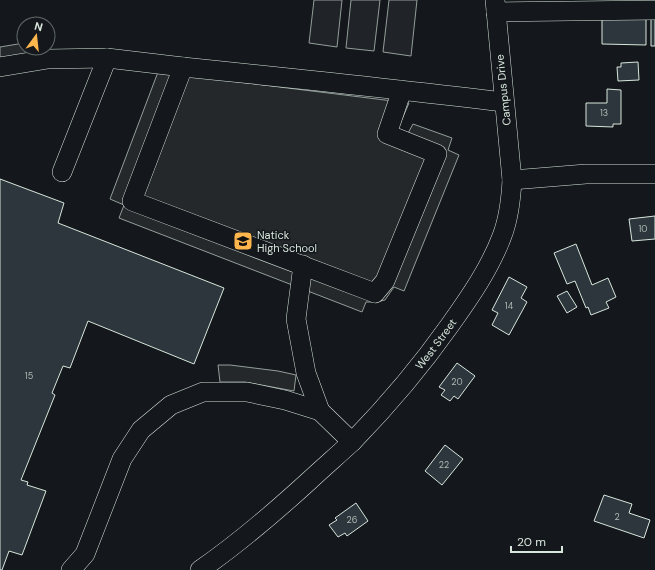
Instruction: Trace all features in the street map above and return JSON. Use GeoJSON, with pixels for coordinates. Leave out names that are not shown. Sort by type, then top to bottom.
{"type":"FeatureCollection","features":[{"type":"Feature","properties":{"kind":"street"},"geometry":{"type":"LineString","coordinates":[[495,6],[655,10]]}},
{"type":"Feature","properties":{"kind":"street","name":"Campus Drive"},"geometry":{"type":"LineString","coordinates":[[495,6],[512,180]]}},
{"type":"Feature","properties":{"kind":"street"},"geometry":{"type":"LineString","coordinates":[[0,66],[48,59],[107,58],[504,102]]}},
{"type":"Feature","properties":{"kind":"street"},"geometry":{"type":"LineString","coordinates":[[62,172],[107,58]]}},
{"type":"Feature","properties":{"kind":"street"},"geometry":{"type":"LineString","coordinates":[[183,67],[132,200],[375,292],[385,281],[437,154],[387,134],[402,90]]}},
{"type":"Feature","properties":{"kind":"street"},"geometry":{"type":"LineString","coordinates":[[512,180],[586,174],[655,174]]}},
{"type":"Feature","properties":{"kind":"street","name":"West Street"},"geometry":{"type":"LineString","coordinates":[[200,570],[262,522],[352,442],[382,410],[438,342],[480,280],[494,256],[508,217],[512,180]]}},
{"type":"Feature","properties":{"kind":"street"},"geometry":{"type":"LineString","coordinates":[[304,265],[296,319],[306,373],[320,411],[352,442]]}},
{"type":"Feature","properties":{"kind":"street"},"geometry":{"type":"LineString","coordinates":[[71,570],[85,554],[122,459],[141,430],[171,405],[203,392],[247,392],[285,400],[320,411]]}},
{"type":"Feature","properties":{"kind":"shaded area"},"geometry":{"type":"Polygon","coordinates":[[[314,0],[342,0],[337,47],[309,43],[314,0]]]}},
{"type":"Feature","properties":{"kind":"shaded area"},"geometry":{"type":"Polygon","coordinates":[[[351,0],[380,0],[374,51],[346,48],[351,0]]]}},
{"type":"Feature","properties":{"kind":"shaded area"},"geometry":{"type":"Polygon","coordinates":[[[389,0],[417,0],[411,56],[383,52],[389,0]]]}},
{"type":"Feature","properties":{"kind":"shaded area"},"geometry":{"type":"Polygon","coordinates":[[[16,44],[16,56],[41,56],[0,62],[0,47],[16,44]]]}},
{"type":"Feature","properties":{"kind":"shaded area"},"geometry":{"type":"Polygon","coordinates":[[[158,72],[409,103],[397,131],[407,135],[413,124],[452,138],[448,150],[459,155],[404,291],[394,287],[385,300],[366,302],[362,312],[119,218],[124,205],[110,199],[158,72]]]}},
{"type":"Feature","properties":{"kind":"shaded area"},"geometry":{"type":"Polygon","coordinates":[[[218,365],[278,371],[296,375],[294,391],[245,382],[220,382],[218,365]]]}},
{"type":"Feature","properties":{"kind":"building"},"geometry":{"type":"Polygon","coordinates":[[[602,19],[646,19],[646,45],[602,44],[602,19]]]}},
{"type":"Feature","properties":{"kind":"building"},"geometry":{"type":"Polygon","coordinates":[[[651,19],[655,19],[655,46],[651,46],[651,19]]]}},
{"type":"Feature","properties":{"kind":"building"},"geometry":{"type":"Polygon","coordinates":[[[638,62],[639,80],[618,81],[617,67],[621,67],[621,63],[638,62]]]}},
{"type":"Feature","properties":{"kind":"building"},"geometry":{"type":"Polygon","coordinates":[[[607,89],[621,90],[621,124],[613,124],[613,127],[586,126],[586,103],[607,103],[607,89]]]}},
{"type":"Feature","properties":{"kind":"building"},"geometry":{"type":"Polygon","coordinates":[[[0,179],[64,203],[58,223],[224,288],[194,364],[88,321],[70,368],[63,366],[52,393],[55,395],[21,480],[28,482],[27,485],[46,491],[22,555],[9,551],[2,570],[0,570],[0,179]]]}},
{"type":"Feature","properties":{"kind":"building"},"geometry":{"type":"Polygon","coordinates":[[[655,216],[655,239],[632,241],[629,219],[655,216]]]}},
{"type":"Feature","properties":{"kind":"building"},"geometry":{"type":"Polygon","coordinates":[[[576,244],[592,285],[608,278],[616,297],[606,302],[609,308],[591,315],[588,307],[586,308],[575,281],[567,284],[554,253],[576,244]]]}},
{"type":"Feature","properties":{"kind":"building"},"geometry":{"type":"Polygon","coordinates":[[[509,277],[527,287],[521,298],[527,302],[509,335],[492,325],[498,313],[492,310],[509,277]]]}},
{"type":"Feature","properties":{"kind":"building"},"geometry":{"type":"Polygon","coordinates":[[[567,291],[577,307],[567,313],[557,296],[567,291]]]}},
{"type":"Feature","properties":{"kind":"building"},"geometry":{"type":"Polygon","coordinates":[[[457,363],[475,376],[458,399],[454,396],[450,401],[441,395],[445,390],[439,387],[457,363]]]}},
{"type":"Feature","properties":{"kind":"building"},"geometry":{"type":"Polygon","coordinates":[[[445,445],[463,459],[442,485],[425,471],[445,445]]]}},
{"type":"Feature","properties":{"kind":"building"},"geometry":{"type":"Polygon","coordinates":[[[604,495],[632,504],[629,513],[650,520],[644,538],[594,521],[604,495]]]}},
{"type":"Feature","properties":{"kind":"building"},"geometry":{"type":"Polygon","coordinates":[[[356,503],[368,521],[347,536],[345,533],[338,537],[329,525],[337,520],[335,518],[356,503]]]}},
{"type":"Feature","properties":{"kind":"place","name":"Natick High School"},"geometry":{"type":"Point","coordinates":[243,241]}}]}
